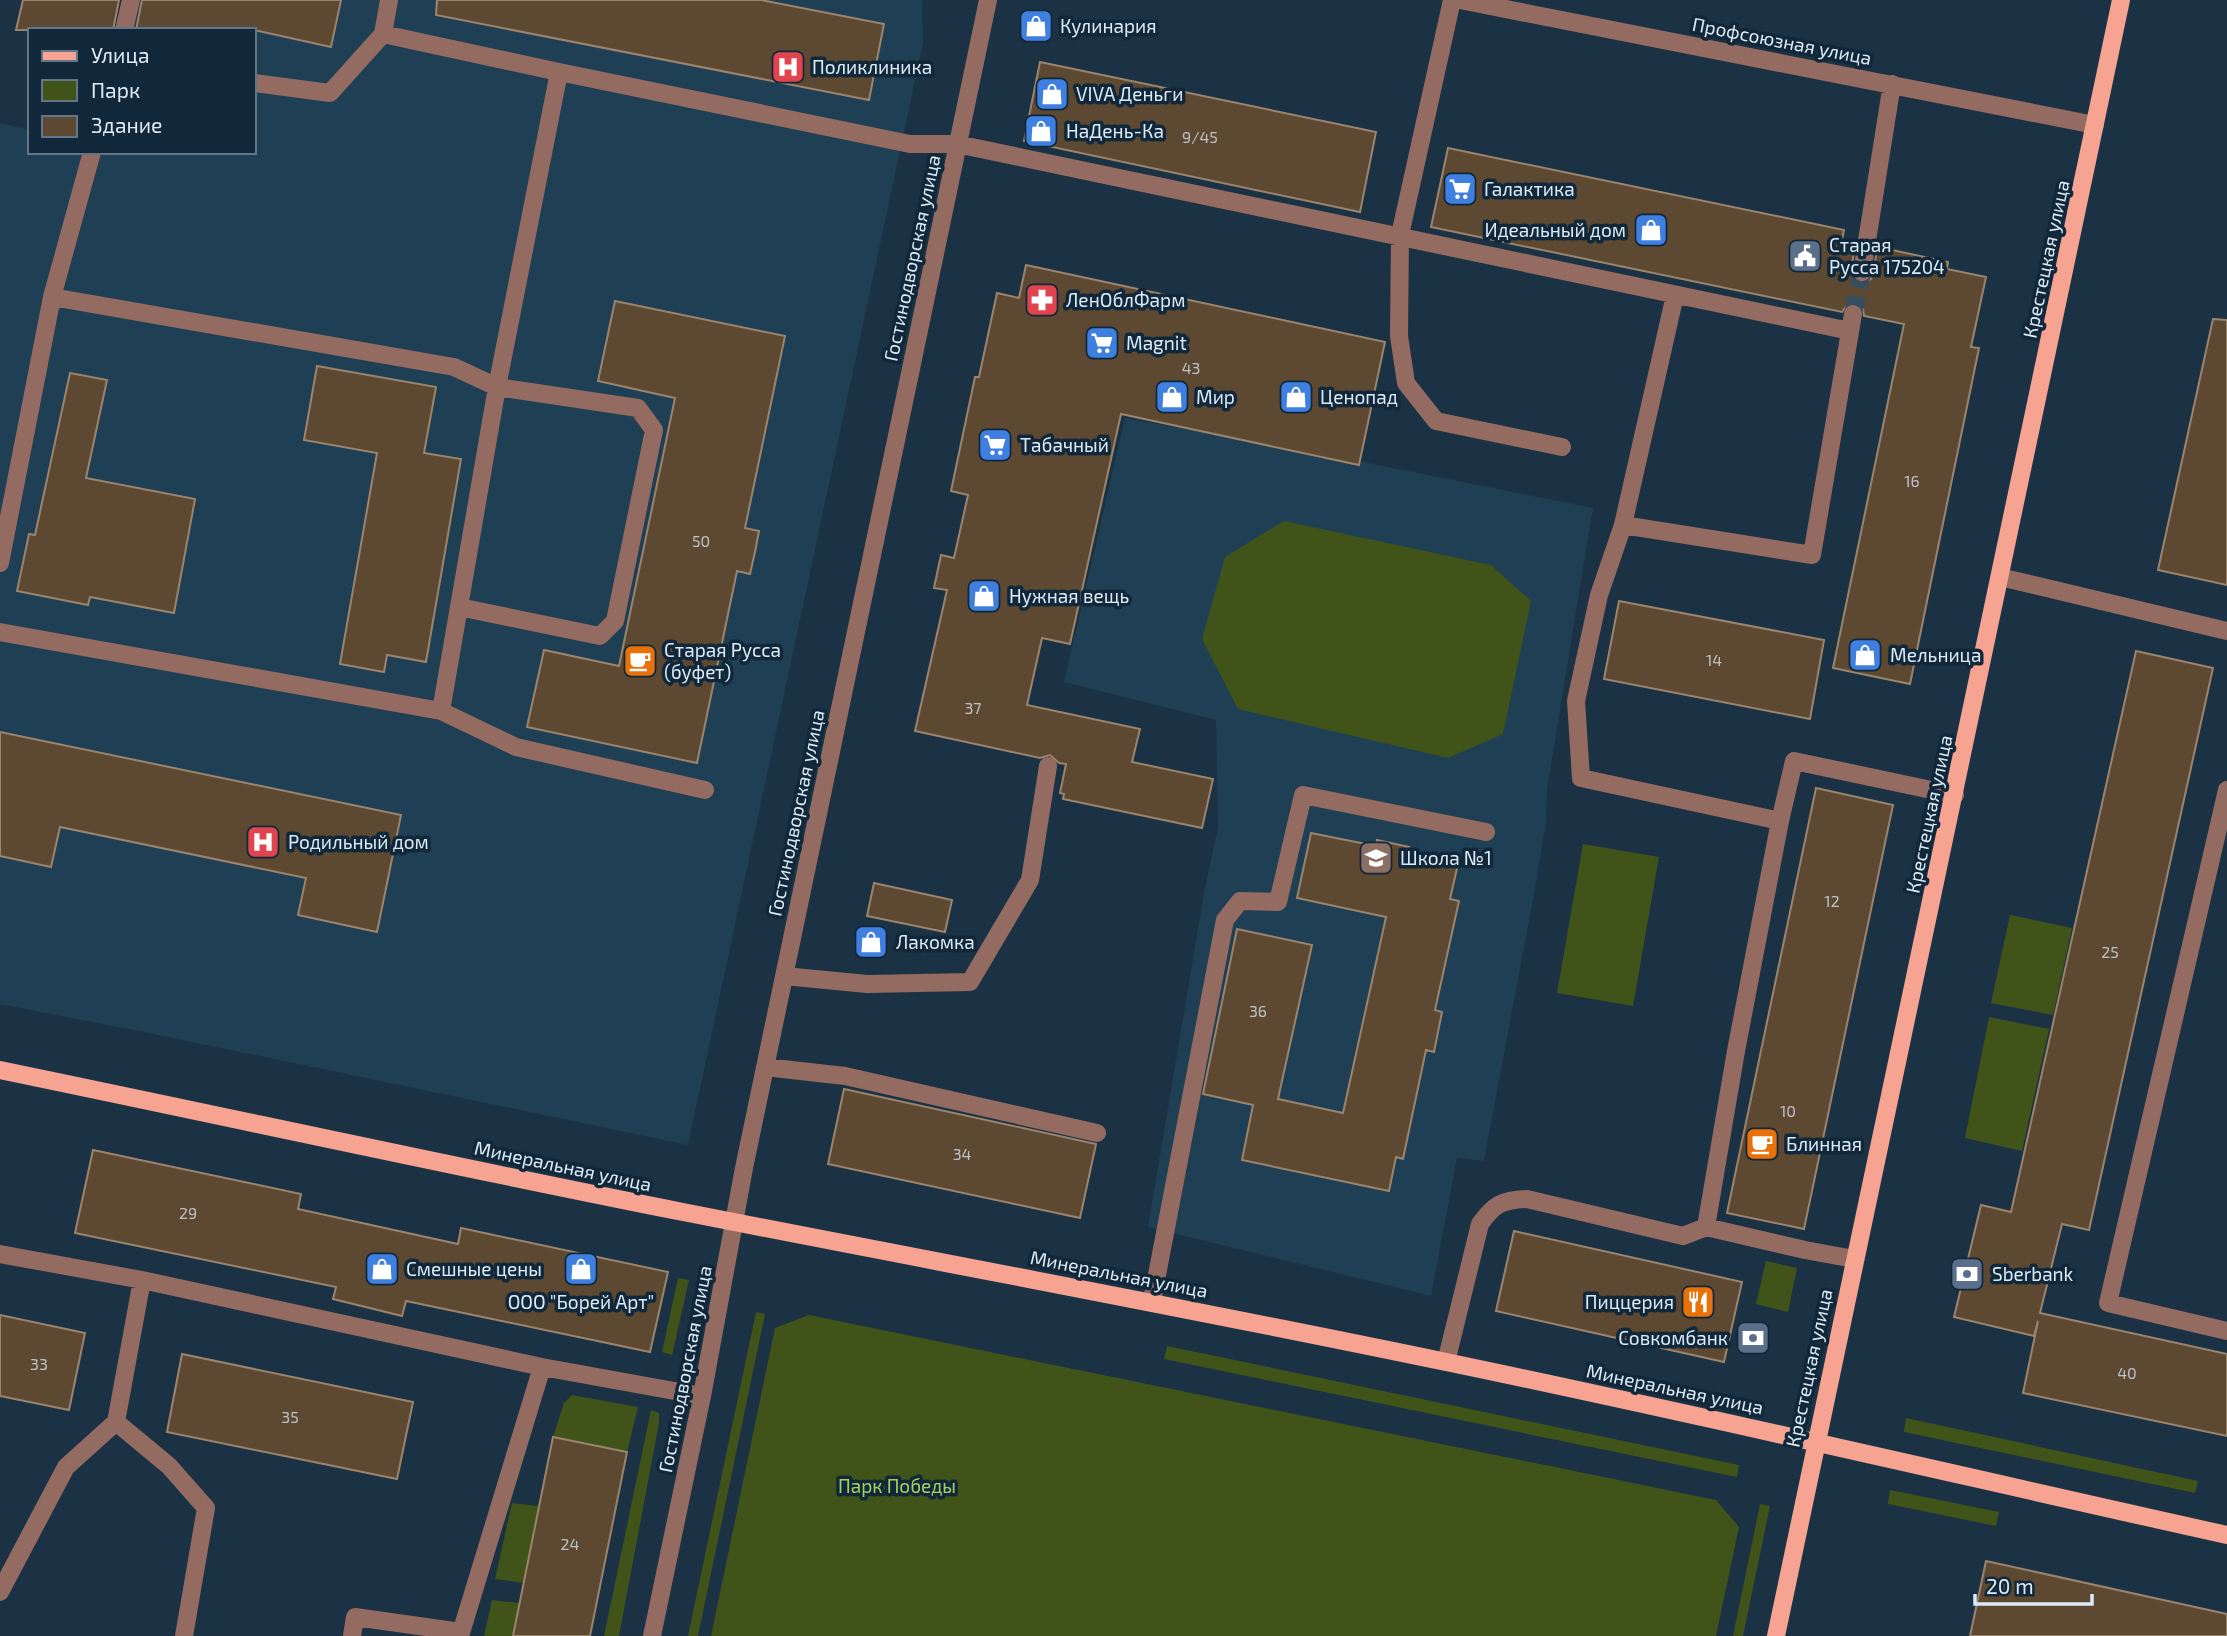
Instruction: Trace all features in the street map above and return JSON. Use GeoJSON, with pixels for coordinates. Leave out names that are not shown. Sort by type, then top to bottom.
{"type":"FeatureCollection","features":[{"type":"Feature","properties":{"kind":"main road","name":"Крестецкая улица"},"geometry":{"type":"LineString","coordinates":[[1776,1636],[2121,0]]}},
{"type":"Feature","properties":{"kind":"main road","name":"Минеральная улица"},"geometry":{"type":"LineString","coordinates":[[0,1070],[735,1222],[1153,1301],[1743,1424],[2227,1535]]}},
{"type":"Feature","properties":{"kind":"street"},"geometry":{"type":"LineString","coordinates":[[124,28],[131,0]]}},
{"type":"Feature","properties":{"kind":"street"},"geometry":{"type":"LineString","coordinates":[[256,83],[330,93],[383,34],[389,0]]}},
{"type":"Feature","properties":{"kind":"street","name":"Гостинодворская улица"},"geometry":{"type":"LineString","coordinates":[[652,1636],[702,1396],[765,1067],[988,0]]}},
{"type":"Feature","properties":{"kind":"street"},"geometry":{"type":"LineString","coordinates":[[1452,0],[1400,235],[1399,336],[1406,383],[1436,421],[1562,447]]}},
{"type":"Feature","properties":{"kind":"street","name":"Профсоюзная улица"},"geometry":{"type":"LineString","coordinates":[[1460,0],[2095,125]]}},
{"type":"Feature","properties":{"kind":"street"},"geometry":{"type":"LineString","coordinates":[[383,34],[910,144],[957,144],[1400,235],[1675,295],[1852,323],[1812,555],[1623,526]]}},
{"type":"Feature","properties":{"kind":"street"},"geometry":{"type":"LineString","coordinates":[[441,711],[497,387],[559,72]]}},
{"type":"Feature","properties":{"kind":"street"},"geometry":{"type":"LineString","coordinates":[[1862,272],[1892,84]]}},
{"type":"Feature","properties":{"kind":"street"},"geometry":{"type":"LineString","coordinates":[[0,563],[52,297],[91,154]]}},
{"type":"Feature","properties":{"kind":"street"},"geometry":{"type":"LineString","coordinates":[[1675,295],[1623,526],[1599,595],[1576,701],[1581,778],[1780,821]]}},
{"type":"Feature","properties":{"kind":"street"},"geometry":{"type":"LineString","coordinates":[[52,297],[454,367],[497,387],[638,408],[654,430],[615,621],[600,636],[459,607]]}},
{"type":"Feature","properties":{"kind":"street"},"geometry":{"type":"LineString","coordinates":[[2000,577],[2227,631]]}},
{"type":"Feature","properties":{"kind":"street"},"geometry":{"type":"LineString","coordinates":[[0,632],[441,711],[516,747],[705,790]]}},
{"type":"Feature","properties":{"kind":"street"},"geometry":{"type":"LineString","coordinates":[[1706,1227],[1780,821],[1794,761],[1955,795]]}},
{"type":"Feature","properties":{"kind":"street"},"geometry":{"type":"LineString","coordinates":[[784,976],[867,984],[970,982],[1030,880],[1048,766]]}},
{"type":"Feature","properties":{"kind":"street"},"geometry":{"type":"LineString","coordinates":[[2227,790],[2108,1303],[2227,1331]]}},
{"type":"Feature","properties":{"kind":"street"},"geometry":{"type":"LineString","coordinates":[[1153,1301],[1225,920],[1240,901],[1278,902],[1303,795],[1486,832]]}},
{"type":"Feature","properties":{"kind":"street"},"geometry":{"type":"LineString","coordinates":[[765,1067],[845,1076],[1097,1133]]}},
{"type":"Feature","properties":{"kind":"street"},"geometry":{"type":"LineString","coordinates":[[1446,1362],[1480,1224],[1490,1210],[1507,1200],[1527,1199],[1683,1236],[1706,1227],[1805,1251],[1854,1259]]}},
{"type":"Feature","properties":{"kind":"street"},"geometry":{"type":"LineString","coordinates":[[0,1254],[142,1280],[542,1367],[702,1396]]}},
{"type":"Feature","properties":{"kind":"street"},"geometry":{"type":"LineString","coordinates":[[0,1592],[66,1467],[116,1422],[142,1280]]}},
{"type":"Feature","properties":{"kind":"street"},"geometry":{"type":"LineString","coordinates":[[352,1636],[355,1617],[461,1634],[542,1367]]}},
{"type":"Feature","properties":{"kind":"street"},"geometry":{"type":"LineString","coordinates":[[116,1422],[169,1466],[206,1508],[184,1636]]}},
{"type":"Feature","properties":{"kind":"shaded area"},"geometry":{"type":"Polygon","coordinates":[[[124,0],[922,0],[923,43],[688,1145],[0,1004],[0,123],[28,130],[28,154],[256,154],[256,28],[117,28],[124,0]]]}},
{"type":"Feature","properties":{"kind":"shaded area","name":"Школа №1"},"geometry":{"type":"Polygon","coordinates":[[[1125,418],[1593,508],[1547,789],[1546,823],[1535,889],[1484,1161],[1457,1158],[1431,1296],[1148,1227],[1204,893],[1218,827],[1216,720],[1064,682],[1125,418]]]}},
{"type":"Feature","properties":{"kind":"green space"},"geometry":{"type":"Polygon","coordinates":[[[1284,521],[1491,565],[1531,601],[1503,734],[1448,758],[1238,709],[1202,639],[1225,557],[1284,521]]]}},
{"type":"Feature","properties":{"kind":"green space"},"geometry":{"type":"Polygon","coordinates":[[[1583,844],[1659,857],[1633,1006],[1557,993],[1583,844]]]}},
{"type":"Feature","properties":{"kind":"green space"},"geometry":{"type":"Polygon","coordinates":[[[2010,915],[2072,928],[2053,1015],[1991,1003],[2010,915]]]}},
{"type":"Feature","properties":{"kind":"green space"},"geometry":{"type":"Polygon","coordinates":[[[1989,1017],[2049,1029],[2022,1151],[1965,1138],[1989,1017]]]}},
{"type":"Feature","properties":{"kind":"green space"},"geometry":{"type":"Polygon","coordinates":[[[1766,1261],[1797,1268],[1788,1312],[1756,1304],[1766,1261]]]}},
{"type":"Feature","properties":{"kind":"green space"},"geometry":{"type":"Polygon","coordinates":[[[678,1278],[689,1280],[672,1355],[662,1352],[678,1278]]]}},
{"type":"Feature","properties":{"kind":"green space"},"geometry":{"type":"Polygon","coordinates":[[[756,1312],[765,1314],[698,1636],[688,1636],[756,1312]]]}},
{"type":"Feature","properties":{"kind":"green space","name":"Парк Победы"},"geometry":{"type":"Polygon","coordinates":[[[809,1315],[1716,1500],[1739,1527],[1716,1636],[711,1636],[775,1328],[809,1315]]]}},
{"type":"Feature","properties":{"kind":"green space"},"geometry":{"type":"Polygon","coordinates":[[[1167,1346],[1739,1465],[1737,1477],[1164,1359],[1167,1346]]]}},
{"type":"Feature","properties":{"kind":"green space"},"geometry":{"type":"Polygon","coordinates":[[[572,1395],[638,1407],[627,1452],[553,1437],[564,1403],[572,1395]]]}},
{"type":"Feature","properties":{"kind":"green space"},"geometry":{"type":"Polygon","coordinates":[[[651,1410],[659,1413],[659,1423],[619,1636],[604,1636],[651,1410]]]}},
{"type":"Feature","properties":{"kind":"green space"},"geometry":{"type":"Polygon","coordinates":[[[1906,1418],[2198,1481],[2195,1493],[1904,1432],[1906,1418]]]}},
{"type":"Feature","properties":{"kind":"green space"},"geometry":{"type":"Polygon","coordinates":[[[1890,1490],[1999,1512],[1996,1526],[1888,1504],[1890,1490]]]}},
{"type":"Feature","properties":{"kind":"green space"},"geometry":{"type":"Polygon","coordinates":[[[512,1503],[539,1506],[524,1583],[495,1579],[512,1503]]]}},
{"type":"Feature","properties":{"kind":"green space"},"geometry":{"type":"Polygon","coordinates":[[[1760,1504],[1770,1506],[1743,1636],[1733,1636],[1760,1504]]]}},
{"type":"Feature","properties":{"kind":"green space"},"geometry":{"type":"Polygon","coordinates":[[[492,1600],[520,1603],[513,1636],[484,1636],[492,1600]]]}},
{"type":"Feature","properties":{"kind":"building"},"geometry":{"type":"Polygon","coordinates":[[[23,0],[119,0],[113,28],[16,30],[23,0]]]}},
{"type":"Feature","properties":{"kind":"building"},"geometry":{"type":"Polygon","coordinates":[[[142,0],[341,0],[331,47],[256,30],[256,28],[136,28],[142,0]]]}},
{"type":"Feature","properties":{"kind":"building","name":"Поликлиника"},"geometry":{"type":"Polygon","coordinates":[[[437,0],[761,0],[884,24],[869,100],[436,15],[437,0]]]}},
{"type":"Feature","properties":{"kind":"building"},"geometry":{"type":"Polygon","coordinates":[[[1040,62],[1376,132],[1360,212],[1024,141],[1040,62]]]}},
{"type":"Feature","properties":{"kind":"building"},"geometry":{"type":"Polygon","coordinates":[[[1448,148],[1844,230],[1842,240],[1855,242],[1851,275],[1860,283],[1871,279],[1878,247],[1948,262],[1947,269],[1986,277],[1971,347],[1979,348],[1910,684],[1833,668],[1904,324],[1864,316],[1863,309],[1856,303],[1848,304],[1842,312],[1431,227],[1448,148]]]}},
{"type":"Feature","properties":{"kind":"building"},"geometry":{"type":"Polygon","coordinates":[[[1026,265],[1385,342],[1359,465],[1121,414],[1070,644],[1042,638],[1027,705],[1140,729],[1132,762],[1213,779],[1202,828],[1063,799],[1064,794],[1060,793],[1066,764],[1059,763],[1050,755],[1040,758],[915,731],[947,590],[934,588],[941,555],[954,558],[968,495],[951,491],[975,377],[979,377],[997,293],[1019,298],[1026,265]]]}},
{"type":"Feature","properties":{"kind":"building"},"geometry":{"type":"Polygon","coordinates":[[[615,301],[785,336],[745,528],[759,531],[755,552],[750,574],[737,571],[697,763],[527,727],[544,650],[619,666],[675,398],[598,381],[615,301]]]}},
{"type":"Feature","properties":{"kind":"building"},"geometry":{"type":"Polygon","coordinates":[[[2213,319],[2227,320],[2227,585],[2158,570],[2213,319]]]}},
{"type":"Feature","properties":{"kind":"building"},"geometry":{"type":"Polygon","coordinates":[[[317,366],[436,387],[424,453],[461,459],[426,662],[387,655],[384,672],[340,664],[377,453],[304,440],[317,366]]]}},
{"type":"Feature","properties":{"kind":"building"},"geometry":{"type":"Polygon","coordinates":[[[70,373],[107,380],[86,478],[195,499],[174,613],[90,597],[88,605],[17,591],[29,534],[35,535],[70,373]]]}},
{"type":"Feature","properties":{"kind":"building"},"geometry":{"type":"Polygon","coordinates":[[[1619,601],[1824,640],[1810,719],[1604,679],[1619,601]]]}},
{"type":"Feature","properties":{"kind":"building"},"geometry":{"type":"Polygon","coordinates":[[[2136,651],[2213,668],[2089,1230],[2062,1224],[2040,1313],[2227,1354],[2227,1436],[2023,1393],[2038,1321],[2034,1336],[1954,1317],[1981,1205],[2011,1212],[2136,651]]]}},
{"type":"Feature","properties":{"kind":"building","name":"Родильный дом"},"geometry":{"type":"Polygon","coordinates":[[[0,732],[401,815],[377,932],[298,915],[306,878],[60,827],[51,867],[0,856],[0,732]]]}},
{"type":"Feature","properties":{"kind":"building"},"geometry":{"type":"Polygon","coordinates":[[[1816,788],[1893,805],[1804,1229],[1727,1213],[1816,788]]]}},
{"type":"Feature","properties":{"kind":"building"},"geometry":{"type":"Polygon","coordinates":[[[1311,833],[1376,846],[1377,840],[1409,847],[1407,853],[1458,864],[1450,899],[1459,901],[1435,1010],[1442,1012],[1434,1052],[1426,1050],[1403,1159],[1396,1157],[1389,1191],[1242,1160],[1253,1105],[1203,1094],[1237,929],[1312,945],[1278,1099],[1343,1113],[1386,917],[1297,898],[1311,833]]]}},
{"type":"Feature","properties":{"kind":"building"},"geometry":{"type":"Polygon","coordinates":[[[874,883],[952,900],[945,932],[867,916],[874,883]]]}},
{"type":"Feature","properties":{"kind":"building"},"geometry":{"type":"Polygon","coordinates":[[[844,1089],[1096,1144],[1080,1218],[828,1164],[844,1089]]]}},
{"type":"Feature","properties":{"kind":"building"},"geometry":{"type":"Polygon","coordinates":[[[93,1150],[301,1194],[298,1209],[458,1244],[461,1228],[668,1272],[650,1352],[406,1301],[402,1316],[333,1299],[336,1287],[75,1233],[93,1150]]]}},
{"type":"Feature","properties":{"kind":"building"},"geometry":{"type":"Polygon","coordinates":[[[1514,1231],[1742,1282],[1724,1362],[1496,1311],[1514,1231]]]}},
{"type":"Feature","properties":{"kind":"building"},"geometry":{"type":"Polygon","coordinates":[[[0,1315],[85,1333],[69,1410],[0,1396],[0,1315]]]}},
{"type":"Feature","properties":{"kind":"building"},"geometry":{"type":"Polygon","coordinates":[[[182,1354],[413,1402],[397,1479],[167,1432],[182,1354]]]}},
{"type":"Feature","properties":{"kind":"building"},"geometry":{"type":"Polygon","coordinates":[[[553,1437],[627,1452],[590,1636],[513,1636],[553,1437]]]}},
{"type":"Feature","properties":{"kind":"building"},"geometry":{"type":"Polygon","coordinates":[[[1986,1561],[2227,1614],[2227,1636],[1970,1636],[1986,1561]]]}},
{"type":"Feature","properties":{"kind":"tunnel"},"geometry":{"type":"LineString","coordinates":[[1853,314],[1862,272]]}},
{"type":"Feature","properties":{"kind":"place","name":"Кулинария"},"geometry":{"type":"Point","coordinates":[1036,26]}},
{"type":"Feature","properties":{"kind":"place","name":"Поликлиника"},"geometry":{"type":"Point","coordinates":[788,67]}},
{"type":"Feature","properties":{"kind":"place","name":"VIVA Деньги"},"geometry":{"type":"Point","coordinates":[1052,94]}},
{"type":"Feature","properties":{"kind":"place","name":"НаДень-Ка"},"geometry":{"type":"Point","coordinates":[1041,131]}},
{"type":"Feature","properties":{"kind":"place","name":"Галактика"},"geometry":{"type":"Point","coordinates":[1460,189]}},
{"type":"Feature","properties":{"kind":"place","name":"Идеальный дом"},"geometry":{"type":"Point","coordinates":[1651,230]}},
{"type":"Feature","properties":{"kind":"place","name":"Старая Русса 175204"},"geometry":{"type":"Point","coordinates":[1805,256]}},
{"type":"Feature","properties":{"kind":"place","name":"ЛенОблФарм"},"geometry":{"type":"Point","coordinates":[1042,300]}},
{"type":"Feature","properties":{"kind":"place","name":"Magnit"},"geometry":{"type":"Point","coordinates":[1102,343]}},
{"type":"Feature","properties":{"kind":"place","name":"Мир"},"geometry":{"type":"Point","coordinates":[1172,397]}},
{"type":"Feature","properties":{"kind":"place","name":"Ценопад"},"geometry":{"type":"Point","coordinates":[1296,397]}},
{"type":"Feature","properties":{"kind":"place","name":"Табачный"},"geometry":{"type":"Point","coordinates":[995,445]}},
{"type":"Feature","properties":{"kind":"place","name":"Нужная вещь"},"geometry":{"type":"Point","coordinates":[984,596]}},
{"type":"Feature","properties":{"kind":"place","name":"Мельница"},"geometry":{"type":"Point","coordinates":[1865,655]}},
{"type":"Feature","properties":{"kind":"place","name":"Старая Русса (буфет)"},"geometry":{"type":"Point","coordinates":[640,661]}},
{"type":"Feature","properties":{"kind":"place","name":"Родильный дом"},"geometry":{"type":"Point","coordinates":[263,842]}},
{"type":"Feature","properties":{"kind":"place","name":"Школа №1"},"geometry":{"type":"Point","coordinates":[1376,858]}},
{"type":"Feature","properties":{"kind":"place","name":"Лакомка"},"geometry":{"type":"Point","coordinates":[871,942]}},
{"type":"Feature","properties":{"kind":"place","name":"Блинная"},"geometry":{"type":"Point","coordinates":[1762,1144]}},
{"type":"Feature","properties":{"kind":"place","name":"Смешные цены"},"geometry":{"type":"Point","coordinates":[382,1269]}},
{"type":"Feature","properties":{"kind":"place","name":"ООО \"Борей Арт\""},"geometry":{"type":"Point","coordinates":[581,1269]}},
{"type":"Feature","properties":{"kind":"place","name":"Sberbank"},"geometry":{"type":"Point","coordinates":[1967,1274]}},
{"type":"Feature","properties":{"kind":"place","name":"Пиццерия"},"geometry":{"type":"Point","coordinates":[1698,1302]}},
{"type":"Feature","properties":{"kind":"place","name":"Совкомбанк"},"geometry":{"type":"Point","coordinates":[1753,1338]}}]}
